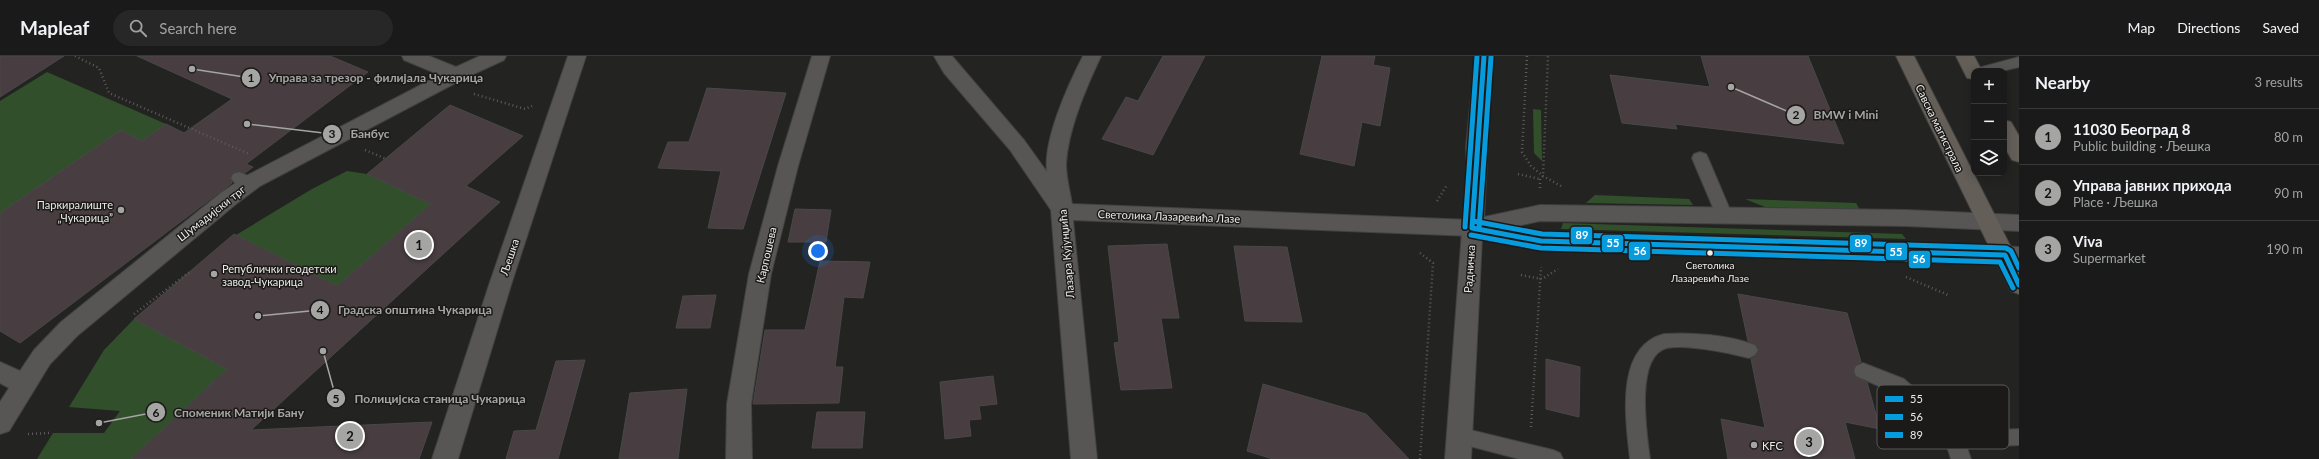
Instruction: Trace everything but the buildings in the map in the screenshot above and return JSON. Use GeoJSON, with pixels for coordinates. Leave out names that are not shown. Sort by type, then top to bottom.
{"type":"FeatureCollection","features":[{"type":"Feature","properties":{"kind":"main road","name":"Савска магистрала"},"geometry":{"type":"LineString","coordinates":[[1905,56],[1986,221],[2012,255]]}},
{"type":"Feature","properties":{"kind":"main road"},"geometry":{"type":"LineString","coordinates":[[1965,56],[1971,68]]}},
{"type":"Feature","properties":{"kind":"main road"},"geometry":{"type":"LineString","coordinates":[[2007,133],[2019,155]]}},
{"type":"Feature","properties":{"kind":"main road"},"geometry":{"type":"LineString","coordinates":[[2012,255],[2019,285]]}},
{"type":"Feature","properties":{"kind":"street"},"geometry":{"type":"LineString","coordinates":[[411,56],[456,74]]}},
{"type":"Feature","properties":{"kind":"street","name":"Шумадијски трг"},"geometry":{"type":"LineString","coordinates":[[0,423],[42,357],[69,329],[229,198],[244,180],[279,167],[456,74],[497,56]]}},
{"type":"Feature","properties":{"kind":"street","name":"Љешка"},"geometry":{"type":"LineString","coordinates":[[445,459],[500,285],[577,56]]}},
{"type":"Feature","properties":{"kind":"street","name":"Карпошева"},"geometry":{"type":"LineString","coordinates":[[739,459],[740,404],[760,274],[788,166],[821,56]]}},
{"type":"Feature","properties":{"kind":"street"},"geometry":{"type":"LineString","coordinates":[[943,56],[951,69],[1017,145],[1062,212]]}},
{"type":"Feature","properties":{"kind":"street","name":"Лазара Кујунџића"},"geometry":{"type":"LineString","coordinates":[[1084,459],[1062,212],[1056,166],[1058,149],[1076,88],[1092,56]]}},
{"type":"Feature","properties":{"kind":"street","name":"Радничка"},"geometry":{"type":"LineString","coordinates":[[1458,459],[1458,435],[1477,164],[1476,148],[1484,56]]}},
{"type":"Feature","properties":{"kind":"street","name":"Светолика Лазаревића Лазе"},"geometry":{"type":"LineString","coordinates":[[1062,212],[1472,228],[1540,241],[2012,255]]}},
{"type":"Feature","properties":{"kind":"street","name":"Светолика Лазаревића Лазе"},"geometry":{"type":"LineString","coordinates":[[1472,228],[1540,213],[1725,217],[1906,218],[2019,223]]}},
{"type":"Feature","properties":{"kind":"street"},"geometry":{"type":"LineString","coordinates":[[0,372],[25,384]]}},
{"type":"Feature","properties":{"kind":"lane"},"geometry":{"type":"LineString","coordinates":[[1995,68],[2019,62]]}},
{"type":"Feature","properties":{"kind":"lane"},"geometry":{"type":"LineString","coordinates":[[1700,158],[1725,217]]}},
{"type":"Feature","properties":{"kind":"lane"},"geometry":{"type":"LineString","coordinates":[[1640,459],[1635,408],[1636,384],[1641,363],[1649,351],[1662,341],[1706,341],[1749,350]]}},
{"type":"Feature","properties":{"kind":"lane"},"geometry":{"type":"LineString","coordinates":[[1864,371],[1897,385]]}},
{"type":"Feature","properties":{"kind":"lane"},"geometry":{"type":"LineString","coordinates":[[1458,435],[1553,459]]}},
{"type":"Feature","properties":{"kind":"lane"},"geometry":{"type":"LineString","coordinates":[[2009,438],[2019,437]]}},
{"type":"Feature","properties":{"kind":"lane"},"geometry":{"type":"LineString","coordinates":[[1958,449],[1961,459]]}},
{"type":"Feature","properties":{"kind":"path"},"geometry":{"type":"LineString","coordinates":[[75,56],[99,68],[109,93],[279,167]]}},
{"type":"Feature","properties":{"kind":"path"},"geometry":{"type":"LineString","coordinates":[[1527,56],[1522,152],[1531,166],[1544,176]]}},
{"type":"Feature","properties":{"kind":"path"},"geometry":{"type":"LineString","coordinates":[[1544,176],[1548,56]]}},
{"type":"Feature","properties":{"kind":"path"},"geometry":{"type":"LineString","coordinates":[[472,94],[525,109],[539,102]]}},
{"type":"Feature","properties":{"kind":"path"},"geometry":{"type":"LineString","coordinates":[[361,148],[386,159]]}},
{"type":"Feature","properties":{"kind":"path"},"geometry":{"type":"LineString","coordinates":[[1518,174],[1540,179],[1544,176]]}},
{"type":"Feature","properties":{"kind":"path"},"geometry":{"type":"LineString","coordinates":[[1432,204],[1447,186],[1448,179]]}},
{"type":"Feature","properties":{"kind":"path"},"geometry":{"type":"LineString","coordinates":[[1540,179],[1540,193]]}},
{"type":"Feature","properties":{"kind":"path"},"geometry":{"type":"LineString","coordinates":[[1416,250],[1433,263],[1420,459]]}},
{"type":"Feature","properties":{"kind":"path"},"geometry":{"type":"LineString","coordinates":[[1529,452],[1542,279],[1541,267]]}},
{"type":"Feature","properties":{"kind":"path"},"geometry":{"type":"LineString","coordinates":[[1521,275],[1542,279]]}},
{"type":"Feature","properties":{"kind":"path"},"geometry":{"type":"LineString","coordinates":[[26,434],[49,433]]}},
{"type":"Feature","properties":{"kind":"green space"},"geometry":{"type":"Polygon","coordinates":[[[47,72],[166,124],[0,243],[0,101],[47,72]]]}},
{"type":"Feature","properties":{"kind":"green space"},"geometry":{"type":"Polygon","coordinates":[[[1533,109],[1541,110],[1542,161],[1534,153],[1533,109]]]}},
{"type":"Feature","properties":{"kind":"green space"},"geometry":{"type":"Polygon","coordinates":[[[347,171],[367,174],[431,204],[337,286],[236,235],[312,189],[347,171]]]}},
{"type":"Feature","properties":{"kind":"green space"},"geometry":{"type":"Polygon","coordinates":[[[1595,195],[1689,199],[1693,205],[1586,203],[1595,195]]]}},
{"type":"Feature","properties":{"kind":"green space"},"geometry":{"type":"Polygon","coordinates":[[[1745,199],[1856,203],[1860,210],[1765,207],[1745,199]]]}},
{"type":"Feature","properties":{"kind":"green space"},"geometry":{"type":"Polygon","coordinates":[[[1563,223],[1902,234],[1906,239],[1561,229],[1563,223]]]}},
{"type":"Feature","properties":{"kind":"green space"},"geometry":{"type":"Polygon","coordinates":[[[134,319],[227,369],[131,459],[37,459],[53,433],[104,433],[120,411],[69,407],[104,350],[134,319]]]}},
{"type":"Feature","properties":{"kind":"transit line","name":"89"},"geometry":{"type":"LineString","coordinates":[[1465,227],[1477,56]]}},
{"type":"Feature","properties":{"kind":"transit line","name":"55"},"geometry":{"type":"LineString","coordinates":[[1472,228],[1484,56]]}},
{"type":"Feature","properties":{"kind":"transit line","name":"56"},"geometry":{"type":"LineString","coordinates":[[1479,229],[1491,57]]}},
{"type":"Feature","properties":{"kind":"transit line","name":"89"},"geometry":{"type":"LineString","coordinates":[[1473,221],[1542,234],[2006,248],[2011,251],[2019,268]]}},
{"type":"Feature","properties":{"kind":"transit line","name":"55"},"geometry":{"type":"LineString","coordinates":[[1472,228],[1541,241],[2005,255],[2019,285]]}},
{"type":"Feature","properties":{"kind":"transit line","name":"56"},"geometry":{"type":"LineString","coordinates":[[1471,235],[1541,248],[2000,262],[2013,288]]}},
{"type":"Feature","properties":{"kind":"place","name":"Управа за трезор - филијала Чукарица"},"geometry":{"type":"Point","coordinates":[192,69]}},
{"type":"Feature","properties":{"kind":"place","name":"BMW i Mini"},"geometry":{"type":"Point","coordinates":[1731,87]}},
{"type":"Feature","properties":{"kind":"place","name":"Банбус"},"geometry":{"type":"Point","coordinates":[247,124]}},
{"type":"Feature","properties":{"kind":"place","name":"Паркиралиште „Чукарица”"},"geometry":{"type":"Point","coordinates":[121,210]}},
{"type":"Feature","properties":{"kind":"place","name":"11030 Београд 8"},"geometry":{"type":"Point","coordinates":[419,245]}},
{"type":"Feature","properties":{"kind":"place","name":"Светолика Лазаревића Лазе"},"geometry":{"type":"Point","coordinates":[1710,253]}},
{"type":"Feature","properties":{"kind":"place","name":"Републички геодетски завод-Чукарица"},"geometry":{"type":"Point","coordinates":[214,274]}},
{"type":"Feature","properties":{"kind":"place","name":"Градска општина Чукарица"},"geometry":{"type":"Point","coordinates":[258,316]}},
{"type":"Feature","properties":{"kind":"place","name":"Полицијска станица Чукарица"},"geometry":{"type":"Point","coordinates":[323,351]}},
{"type":"Feature","properties":{"kind":"place","name":"Споменик Матији Бану"},"geometry":{"type":"Point","coordinates":[99,423]}},
{"type":"Feature","properties":{"kind":"place","name":"Управа јавних прихода"},"geometry":{"type":"Point","coordinates":[350,436]}},
{"type":"Feature","properties":{"kind":"place","name":"Viva"},"geometry":{"type":"Point","coordinates":[1809,442]}},
{"type":"Feature","properties":{"kind":"place","name":"KFC"},"geometry":{"type":"Point","coordinates":[1754,445]}}]}
